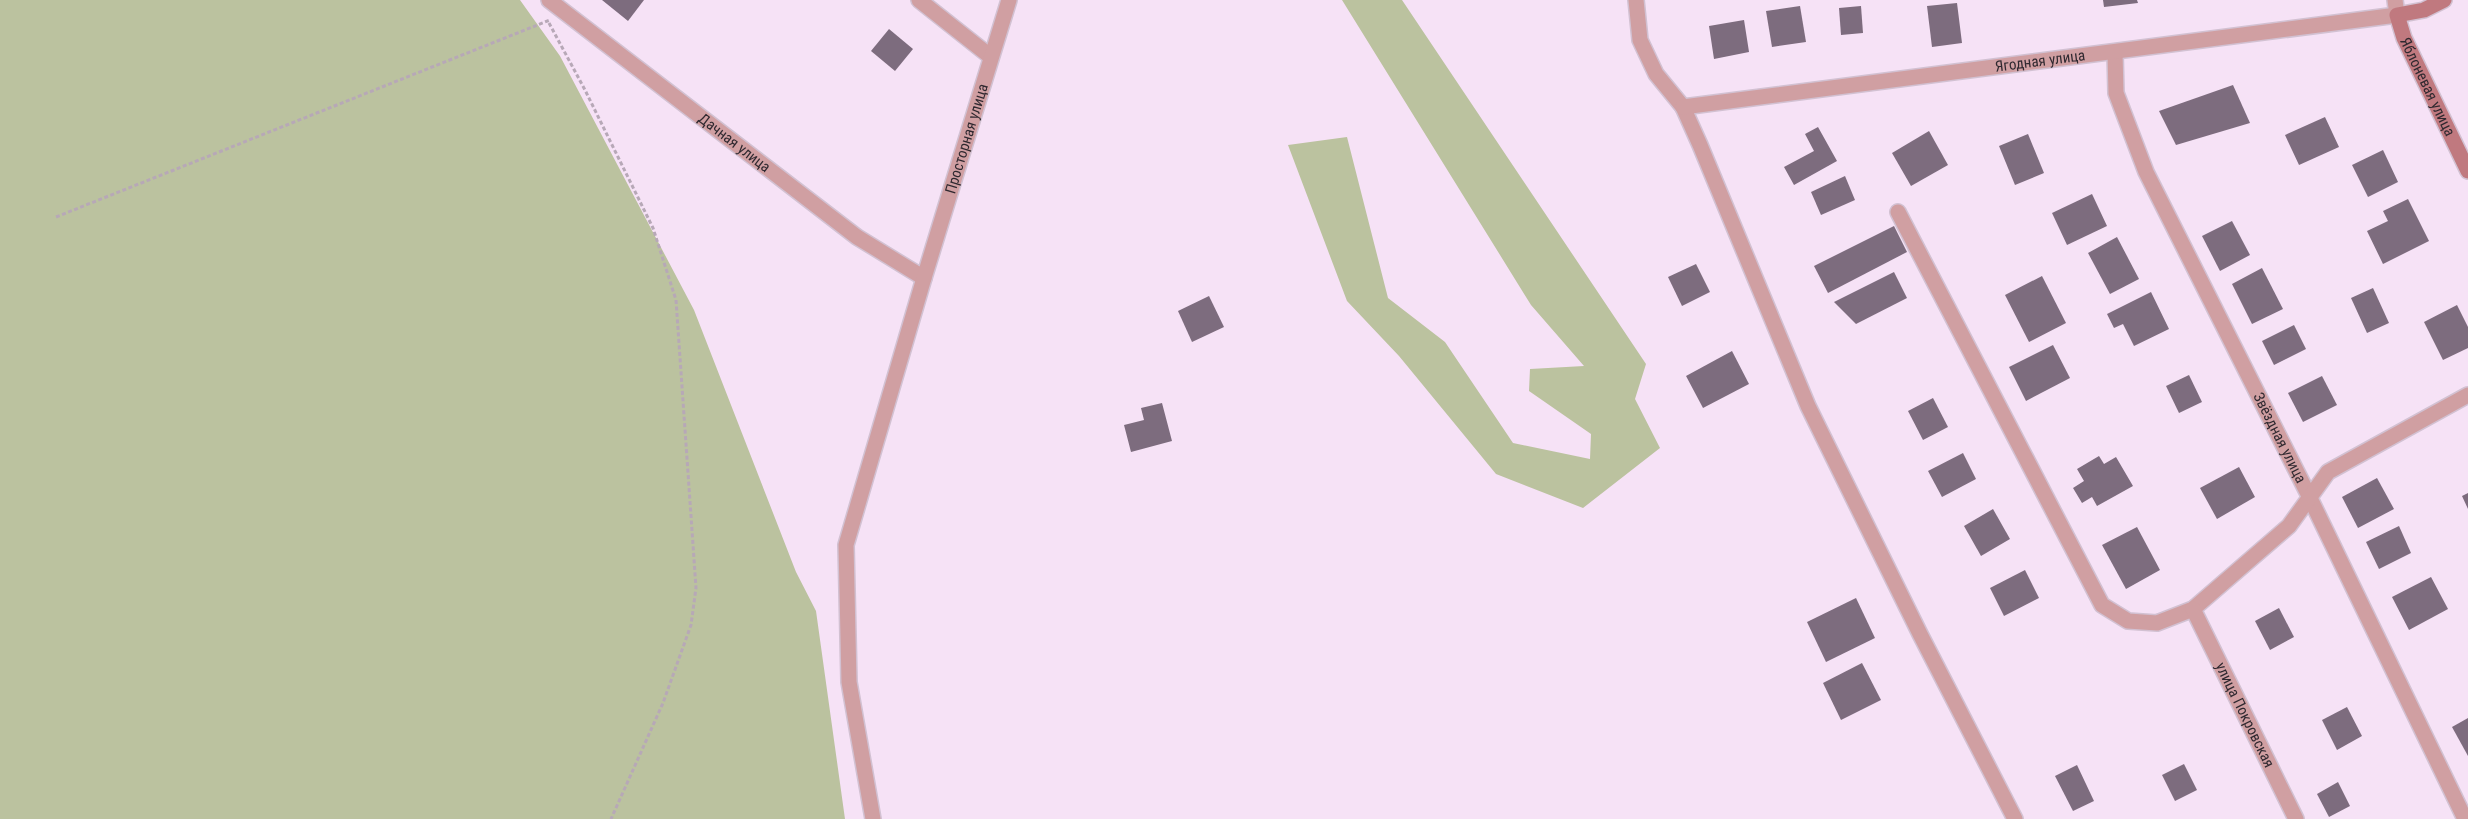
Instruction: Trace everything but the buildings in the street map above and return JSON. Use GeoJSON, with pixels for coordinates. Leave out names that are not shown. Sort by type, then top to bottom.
{"type":"FeatureCollection","features":[{"type":"Feature","properties":{"kind":"street"},"geometry":{"type":"LineString","coordinates":[[918,0],[991,58]]}},
{"type":"Feature","properties":{"kind":"street","name":"Просторная улица"},"geometry":{"type":"LineString","coordinates":[[873,819],[849,682],[846,545],[924,278],[1009,0]]}},
{"type":"Feature","properties":{"kind":"street"},"geometry":{"type":"LineString","coordinates":[[1636,0],[1640,40],[1656,74],[1683,107],[1713,173],[1808,406],[1920,634],[2015,819]]}},
{"type":"Feature","properties":{"kind":"street"},"geometry":{"type":"LineString","coordinates":[[2396,7],[2424,10],[2444,0]]}},
{"type":"Feature","properties":{"kind":"street","name":"Дачная улица"},"geometry":{"type":"LineString","coordinates":[[553,4],[857,237],[924,278]]}},
{"type":"Feature","properties":{"kind":"street","name":"Ягодная улица"},"geometry":{"type":"LineString","coordinates":[[1683,107],[2115,53],[2396,7]]}},
{"type":"Feature","properties":{"kind":"street","name":"Яблоневая улица"},"geometry":{"type":"LineString","coordinates":[[2396,7],[2404,38],[2468,171]]}},
{"type":"Feature","properties":{"kind":"street","name":"Звёздная улица"},"geometry":{"type":"LineString","coordinates":[[2115,53],[2116,93],[2146,172],[2309,496],[2465,819]]}},
{"type":"Feature","properties":{"kind":"street"},"geometry":{"type":"LineString","coordinates":[[1898,212],[2102,605],[2128,621],[2157,623],[2193,609],[2289,526],[2328,472],[2468,395]]}},
{"type":"Feature","properties":{"kind":"street","name":"улица Покровская"},"geometry":{"type":"LineString","coordinates":[[2193,609],[2296,819]]}},
{"type":"Feature","properties":{"kind":"path"},"geometry":{"type":"LineString","coordinates":[[553,4],[549,22],[653,228],[676,300],[696,588],[691,626],[664,702],[611,819]]}},
{"type":"Feature","properties":{"kind":"path"},"geometry":{"type":"LineString","coordinates":[[56,217],[549,22]]}},
{"type":"Feature","properties":{"kind":"green space"},"geometry":{"type":"Polygon","coordinates":[[[0,0],[520,0],[560,56],[694,310],[796,572],[816,611],[845,819],[0,819],[0,0]]]}},
{"type":"Feature","properties":{"kind":"green space"},"geometry":{"type":"Polygon","coordinates":[[[1342,0],[1402,0],[1646,364],[1635,399],[1660,448],[1583,508],[1496,474],[1399,356],[1347,301],[1288,145],[1347,137],[1388,298],[1445,342],[1513,443],[1590,459],[1591,434],[1529,391],[1530,369],[1584,366],[1531,305],[1342,0]]]}}]}
